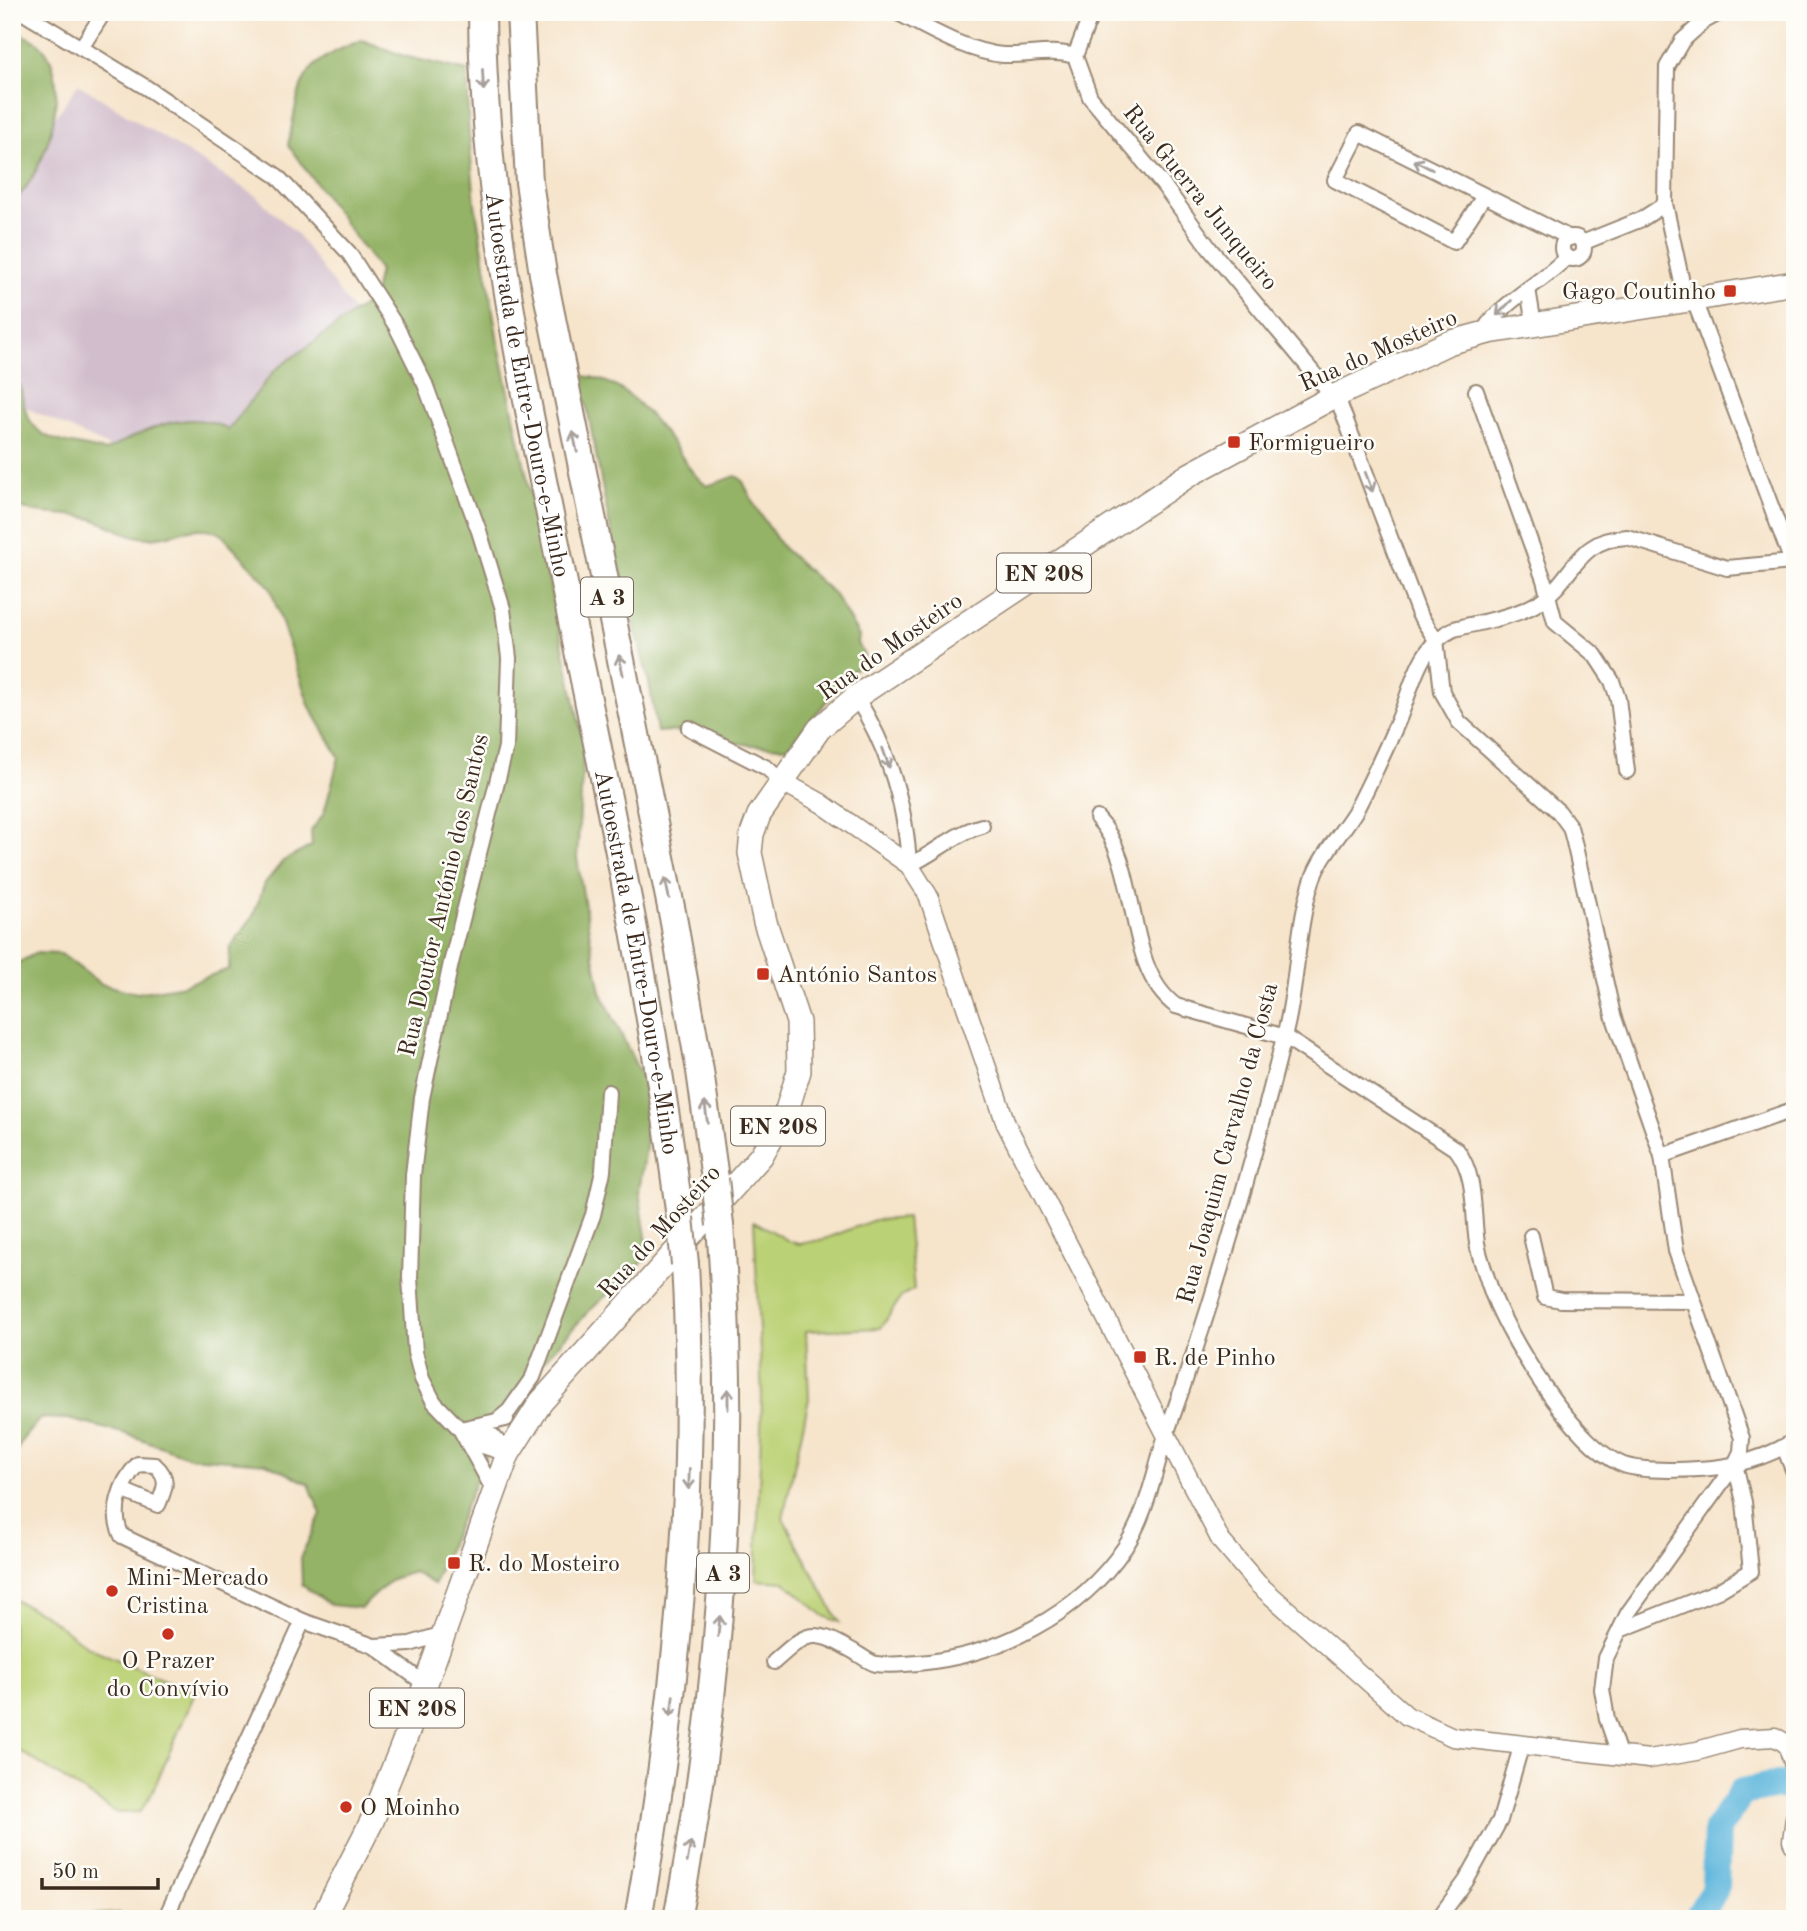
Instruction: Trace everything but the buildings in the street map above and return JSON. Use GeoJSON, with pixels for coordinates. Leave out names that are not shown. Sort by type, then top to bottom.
{"type":"FeatureCollection","features":[{"type":"Feature","properties":{"kind":"highway","name":"Autoestrada de Entre-Douro-e-Minho"},"geometry":{"type":"LineString","coordinates":[[482,12],[487,138],[506,293],[636,935],[663,1090],[685,1264],[690,1401],[683,1590],[667,1744],[638,1919]]}},
{"type":"Feature","properties":{"kind":"highway","name":"Autoestrada de Entre-Douro-e-Minho"},"geometry":{"type":"LineString","coordinates":[[520,12],[529,183],[543,274],[673,917],[701,1071],[720,1225],[728,1381],[725,1551],[708,1727],[677,1919]]}},
{"type":"Feature","properties":{"kind":"main road","name":"EN 208"},"geometry":{"type":"LineString","coordinates":[[1524,325],[1795,283]]}},
{"type":"Feature","properties":{"kind":"main road","name":"Rua do Mosteiro"},"geometry":{"type":"LineString","coordinates":[[322,1919],[372,1821],[508,1454],[541,1402],[761,1156],[787,1111],[799,1071],[798,1023],[765,922],[750,853],[759,815],[780,781],[819,729],[856,697],[1189,475],[1333,397],[1448,343],[1524,325]]}},
{"type":"Feature","properties":{"kind":"street","name":"Rua Doutor António dos Santos"},"geometry":{"type":"LineString","coordinates":[[22,12],[278,176],[349,253],[396,326],[425,384],[503,608],[509,658],[506,747],[451,963],[422,1098],[413,1175],[410,1278],[415,1352],[422,1379],[434,1402],[463,1435],[494,1491]]}},
{"type":"Feature","properties":{"kind":"street"},"geometry":{"type":"LineString","coordinates":[[82,48],[104,12]]}},
{"type":"Feature","properties":{"kind":"street"},"geometry":{"type":"LineString","coordinates":[[896,12],[980,50],[1003,55],[1060,52],[1074,56],[1093,12]]}},
{"type":"Feature","properties":{"kind":"street"},"geometry":{"type":"LineString","coordinates":[[1620,1757],[1607,1719],[1602,1689],[1606,1658],[1628,1613],[1735,1464],[1741,1452],[1742,1438],[1676,1251],[1662,1156],[1613,1015],[1570,827],[1559,811],[1459,722],[1442,692],[1436,640],[1454,629],[1526,608],[1547,595],[1583,554],[1599,542],[1614,538],[1627,537],[1727,568],[1793,566],[1690,300],[1665,204],[1667,67],[1682,41],[1703,22],[1721,12]]}},
{"type":"Feature","properties":{"kind":"street","name":"Rua Guerra Junqueiro"},"geometry":{"type":"LineString","coordinates":[[1074,56],[1090,97],[1164,186],[1210,249],[1339,405],[1419,614],[1436,640]]}},
{"type":"Feature","properties":{"kind":"street"},"geometry":{"type":"LineString","coordinates":[[1484,196],[1454,242],[1335,180],[1359,133],[1576,241]]}},
{"type":"Feature","properties":{"kind":"street"},"geometry":{"type":"LineString","coordinates":[[1489,332],[1488,324],[1506,303],[1547,277],[1567,257],[1562,248],[1642,219],[1665,204]]}},
{"type":"Feature","properties":{"kind":"street"},"geometry":{"type":"LineString","coordinates":[[1524,325],[1528,289]]}},
{"type":"Feature","properties":{"kind":"street"},"geometry":{"type":"LineString","coordinates":[[1476,391],[1555,622],[1595,655],[1612,681],[1618,699],[1627,771]]}},
{"type":"Feature","properties":{"kind":"street","name":"Rua Joaquim Carvalho da Costa"},"geometry":{"type":"LineString","coordinates":[[774,1662],[795,1643],[808,1636],[827,1636],[874,1664],[945,1660],[1018,1636],[1066,1609],[1092,1586],[1126,1546],[1146,1501],[1227,1242],[1284,1037],[1313,877],[1355,812],[1407,702],[1422,657],[1436,640]]}},
{"type":"Feature","properties":{"kind":"street"},"geometry":{"type":"LineString","coordinates":[[856,697],[876,730],[894,779],[908,833],[909,865]]}},
{"type":"Feature","properties":{"kind":"street"},"geometry":{"type":"LineString","coordinates":[[690,727],[767,768],[780,781],[821,803],[909,865],[928,895],[1006,1124],[1221,1541],[1258,1584],[1406,1716],[1453,1737],[1521,1747],[1649,1759],[1740,1740],[1775,1737],[1787,1744],[1794,1762]]}},
{"type":"Feature","properties":{"kind":"street"},"geometry":{"type":"LineString","coordinates":[[1097,818],[1106,827],[1128,886],[1152,981],[1162,996],[1176,1006],[1284,1037],[1457,1150],[1465,1161],[1472,1189],[1477,1245],[1490,1288],[1524,1357],[1573,1424],[1605,1454],[1628,1466],[1735,1464],[1789,1443],[1795,1475]]}},
{"type":"Feature","properties":{"kind":"street"},"geometry":{"type":"LineString","coordinates":[[909,865],[925,858],[964,831],[982,826]]}},
{"type":"Feature","properties":{"kind":"street"},"geometry":{"type":"LineString","coordinates":[[497,1421],[509,1411],[533,1377],[593,1215],[603,1171],[608,1092]]}},
{"type":"Feature","properties":{"kind":"street"},"geometry":{"type":"LineString","coordinates":[[1662,1156],[1795,1109]]}},
{"type":"Feature","properties":{"kind":"street"},"geometry":{"type":"LineString","coordinates":[[1531,1237],[1545,1297],[1561,1300],[1693,1301]]}},
{"type":"Feature","properties":{"kind":"street"},"geometry":{"type":"LineString","coordinates":[[463,1435],[541,1402]]}},
{"type":"Feature","properties":{"kind":"street"},"geometry":{"type":"LineString","coordinates":[[463,1435],[493,1436],[508,1454]]}},
{"type":"Feature","properties":{"kind":"street"},"geometry":{"type":"LineString","coordinates":[[1620,1630],[1718,1591],[1751,1572],[1744,1502],[1735,1464]]}},
{"type":"Feature","properties":{"kind":"street"},"geometry":{"type":"LineString","coordinates":[[122,1490],[115,1512],[122,1536],[303,1621],[374,1646],[425,1684]]}},
{"type":"Feature","properties":{"kind":"street"},"geometry":{"type":"LineString","coordinates":[[165,1919],[303,1621]]}},
{"type":"Feature","properties":{"kind":"street"},"geometry":{"type":"LineString","coordinates":[[374,1646],[410,1644],[443,1634]]}},
{"type":"Feature","properties":{"kind":"street"},"geometry":{"type":"LineString","coordinates":[[1438,1919],[1466,1881],[1500,1820],[1521,1747]]}},
{"type":"Feature","properties":{"kind":"street"},"geometry":{"type":"LineString","coordinates":[[1795,1818],[1791,1841],[1795,1847]]}},
{"type":"Feature","properties":{"kind":"shaded area"},"geometry":{"type":"Polygon","coordinates":[[[78,84],[256,196],[297,234],[365,327],[270,523],[12,401],[12,181],[78,84]]]}},
{"type":"Feature","properties":{"kind":"green space"},"geometry":{"type":"Polygon","coordinates":[[[12,30],[37,42],[49,57],[55,77],[56,100],[46,148],[25,189],[12,203],[12,30]]]}},
{"type":"Feature","properties":{"kind":"green space"},"geometry":{"type":"Polygon","coordinates":[[[362,40],[404,56],[468,71],[468,122],[475,204],[497,336],[584,745],[577,858],[590,937],[601,992],[644,1082],[646,1148],[639,1191],[649,1256],[587,1313],[509,1398],[434,1584],[413,1572],[392,1579],[361,1608],[331,1605],[302,1585],[301,1556],[321,1514],[309,1484],[266,1463],[190,1457],[127,1434],[68,1419],[40,1418],[22,1440],[12,1462],[12,966],[36,953],[61,954],[101,984],[137,993],[184,985],[229,969],[230,948],[253,916],[265,883],[283,861],[312,846],[311,831],[324,813],[339,757],[309,705],[270,587],[222,535],[195,529],[157,537],[141,537],[92,519],[33,512],[12,505],[12,378],[21,387],[29,420],[47,436],[59,441],[105,451],[150,429],[182,421],[198,420],[228,430],[274,371],[373,299],[379,270],[288,145],[305,78],[324,58],[362,40]]]}},
{"type":"Feature","properties":{"kind":"green space"},"geometry":{"type":"Polygon","coordinates":[[[581,376],[608,383],[632,398],[652,418],[691,470],[707,486],[736,476],[742,480],[755,506],[782,547],[834,594],[859,636],[858,643],[867,662],[853,670],[788,747],[736,743],[676,732],[657,732],[650,687],[610,527],[581,376]]]}},
{"type":"Feature","properties":{"kind":"green space"},"geometry":{"type":"Polygon","coordinates":[[[907,1218],[914,1289],[901,1297],[881,1328],[806,1331],[809,1399],[783,1518],[839,1622],[824,1616],[784,1582],[756,1580],[762,1397],[754,1221],[791,1242],[800,1244],[825,1239],[874,1220],[907,1218]]]}},
{"type":"Feature","properties":{"kind":"green space"},"geometry":{"type":"Polygon","coordinates":[[[12,1599],[44,1614],[88,1647],[195,1693],[152,1793],[140,1812],[117,1813],[12,1746],[12,1599]]]}},
{"type":"Feature","properties":{"kind":"green space"},"geometry":{"type":"Polygon","coordinates":[[[120,1913],[120,1919],[22,1919],[120,1913]]]}},
{"type":"Feature","properties":{"kind":"waterway"},"geometry":{"type":"LineString","coordinates":[[1697,1919],[1715,1889],[1717,1829],[1742,1792],[1777,1785],[1795,1786]]}},
{"type":"Feature","properties":{"kind":"place","name":"Gago Coutinho"},"geometry":{"type":"Point","coordinates":[1730,291]}},
{"type":"Feature","properties":{"kind":"place","name":"Formigueiro"},"geometry":{"type":"Point","coordinates":[1234,442]}},
{"type":"Feature","properties":{"kind":"place","name":"António Santos"},"geometry":{"type":"Point","coordinates":[763,974]}},
{"type":"Feature","properties":{"kind":"place","name":"R. de Pinho"},"geometry":{"type":"Point","coordinates":[1140,1357]}},
{"type":"Feature","properties":{"kind":"place","name":"R. do Mosteiro"},"geometry":{"type":"Point","coordinates":[454,1563]}},
{"type":"Feature","properties":{"kind":"place","name":"Mini-Mercado Cristina"},"geometry":{"type":"Point","coordinates":[112,1591]}},
{"type":"Feature","properties":{"kind":"place","name":"O Prazer do Convívio"},"geometry":{"type":"Point","coordinates":[168,1634]}},
{"type":"Feature","properties":{"kind":"place","name":"O Moinho"},"geometry":{"type":"Point","coordinates":[346,1807]}}]}
